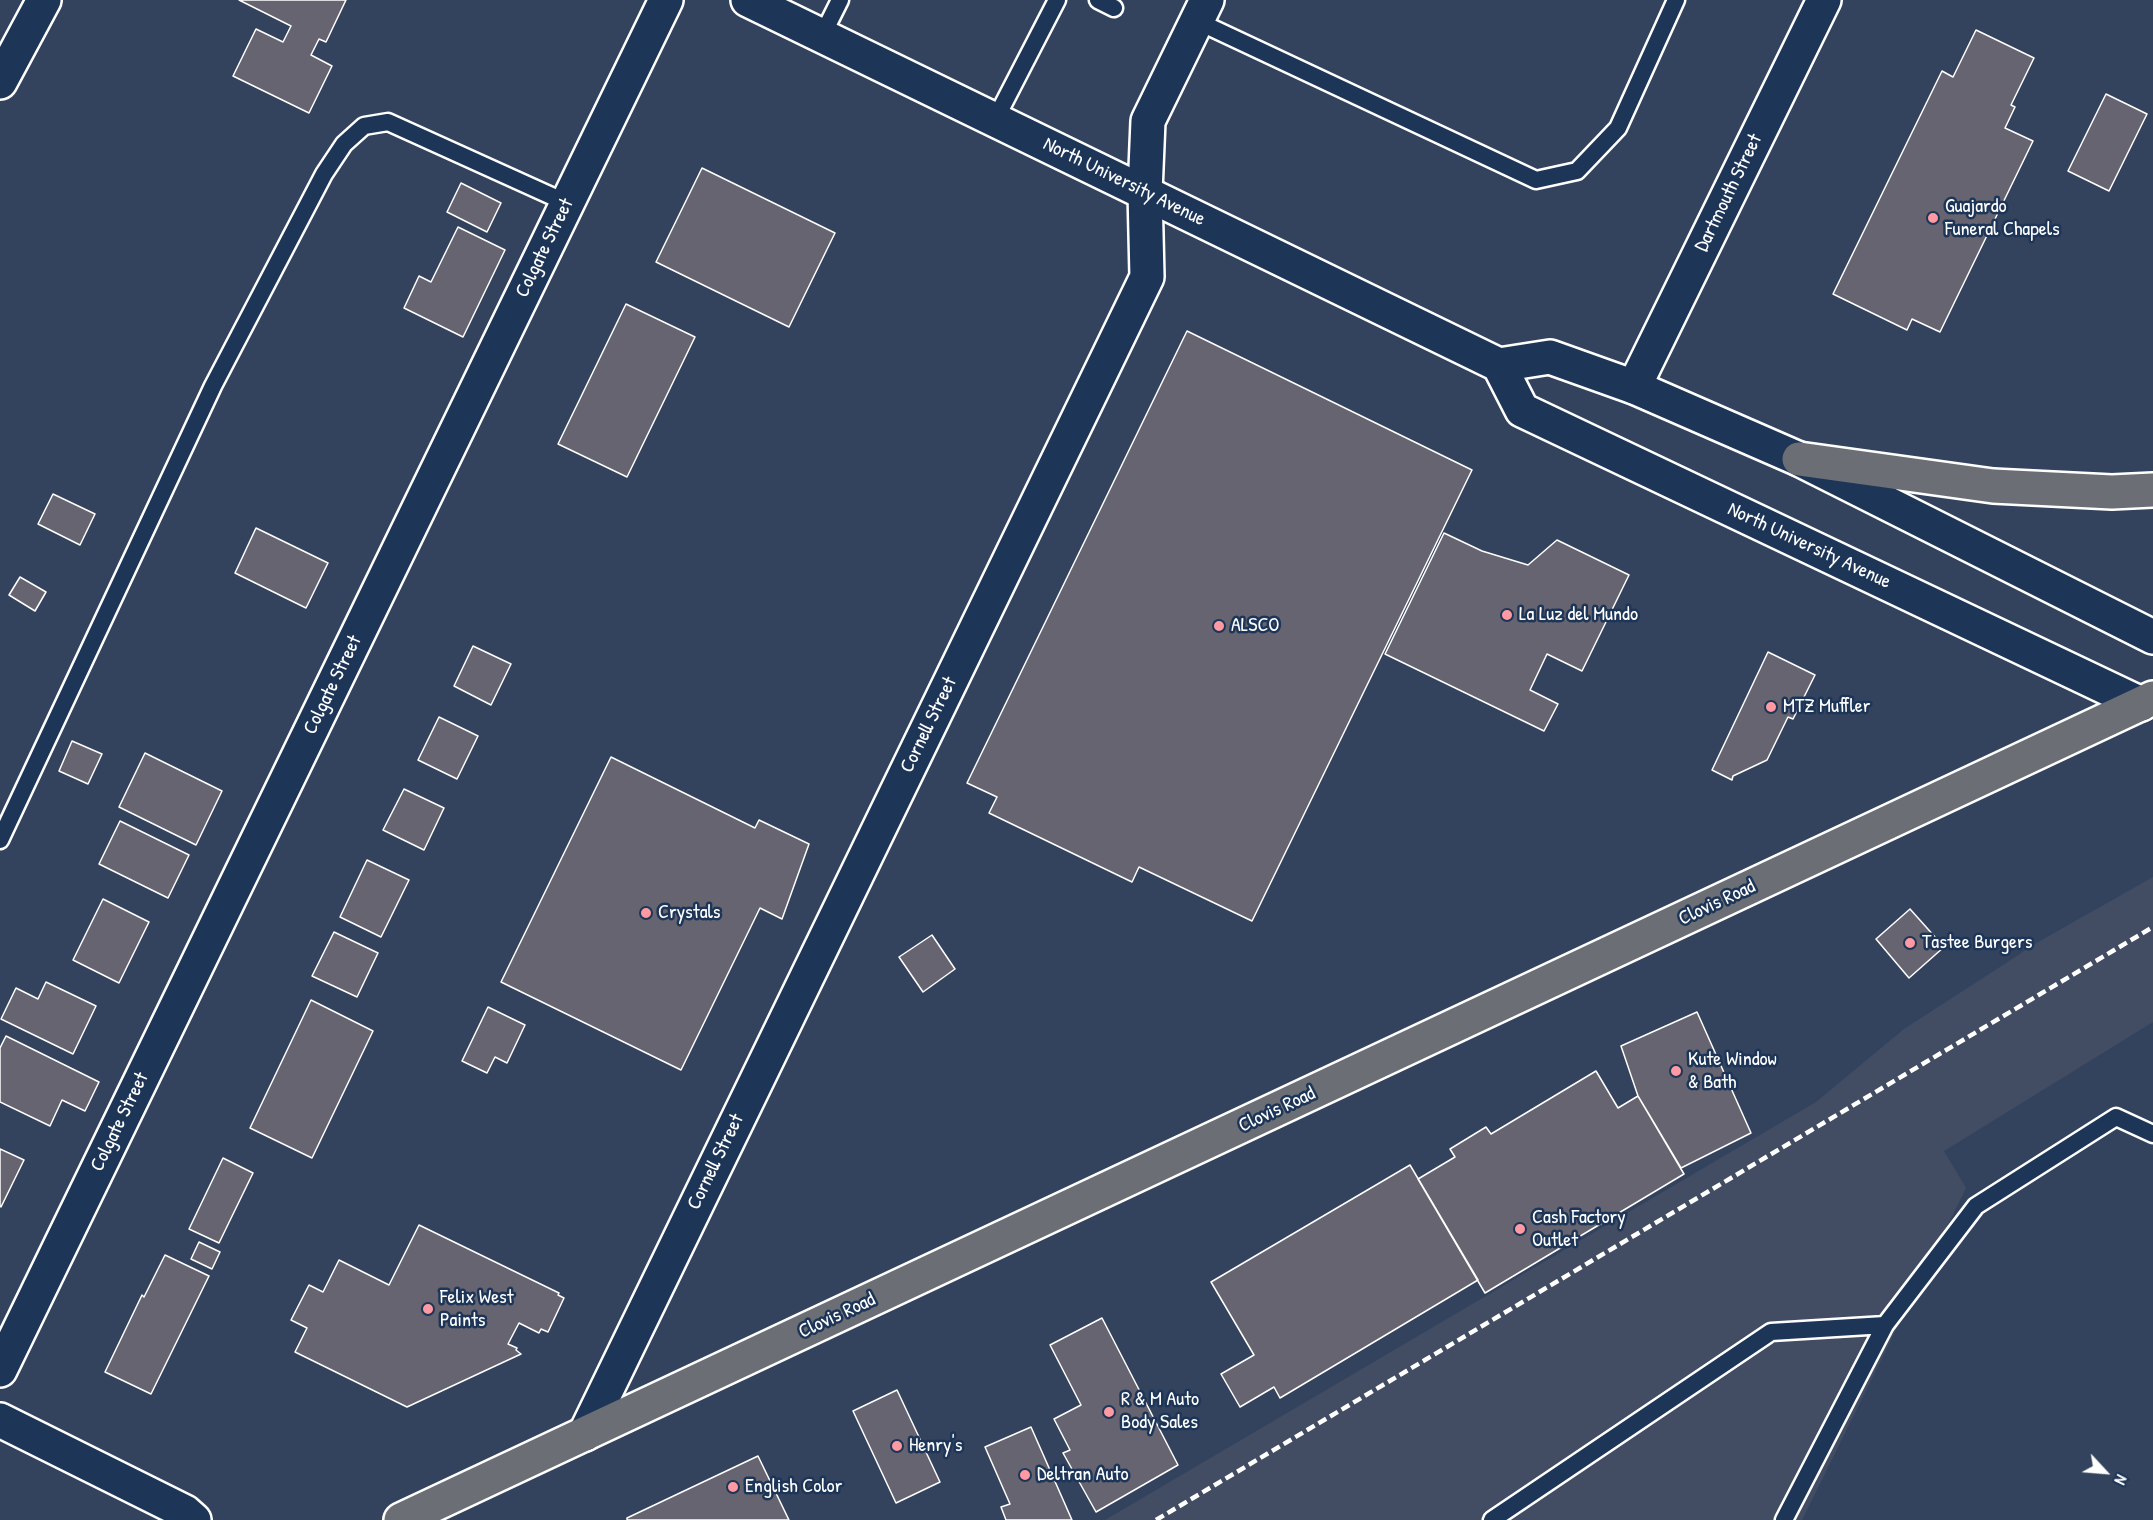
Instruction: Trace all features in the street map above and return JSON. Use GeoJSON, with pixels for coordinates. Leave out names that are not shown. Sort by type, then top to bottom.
{"type":"FeatureCollection","features":[{"type":"Feature","properties":{"kind":"highway"},"geometry":{"type":"LineString","coordinates":[[1799,459],[1993,486],[2112,492],[2153,490]]}},
{"type":"Feature","properties":{"kind":"highway","name":"Clovis Road"},"geometry":{"type":"LineString","coordinates":[[401,1520],[2147,701]]}},
{"type":"Feature","properties":{"kind":"street"},"geometry":{"type":"LineString","coordinates":[[0,82],[44,0]]}},
{"type":"Feature","properties":{"kind":"street","name":"Colgate Street"},"geometry":{"type":"LineString","coordinates":[[0,1370],[666,0]]}},
{"type":"Feature","properties":{"kind":"street","name":"North University Avenue"},"geometry":{"type":"LineString","coordinates":[[748,0],[1499,365],[1522,410],[2147,701]]}},
{"type":"Feature","properties":{"kind":"street","name":"Dartmouth Street"},"geometry":{"type":"LineString","coordinates":[[1634,387],[1824,0]]}},
{"type":"Feature","properties":{"kind":"street","name":"Cornell Street"},"geometry":{"type":"LineString","coordinates":[[585,1434],[1147,277],[1145,192],[1148,121],[1202,10]]}},
{"type":"Feature","properties":{"kind":"street"},"geometry":{"type":"LineString","coordinates":[[1499,365],[1550,357],[1634,387],[1799,459],[2153,637]]}},
{"type":"Feature","properties":{"kind":"street"},"geometry":{"type":"LineString","coordinates":[[0,1420],[184,1512],[194,1520]]}},
{"type":"Feature","properties":{"kind":"lane"},"geometry":{"type":"LineString","coordinates":[[822,36],[840,0]]}},
{"type":"Feature","properties":{"kind":"lane"},"geometry":{"type":"LineString","coordinates":[[995,120],[1058,0]]}},
{"type":"Feature","properties":{"kind":"lane"},"geometry":{"type":"LineString","coordinates":[[1098,0],[1114,8]]}},
{"type":"Feature","properties":{"kind":"lane"},"geometry":{"type":"LineString","coordinates":[[1202,10],[1536,180],[1576,171],[1618,128],[1676,0]]}},
{"type":"Feature","properties":{"kind":"lane"},"geometry":{"type":"LineString","coordinates":[[0,840],[213,386],[324,174],[344,144],[364,126],[388,122],[567,204]]}},
{"type":"Feature","properties":{"kind":"lane"},"geometry":{"type":"LineString","coordinates":[[1785,1520],[1885,1325],[1976,1206],[2116,1117],[2153,1134]]}},
{"type":"Feature","properties":{"kind":"lane"},"geometry":{"type":"LineString","coordinates":[[1492,1520],[1771,1332],[1885,1325]]}},
{"type":"Feature","properties":{"kind":"shaded area"},"geometry":{"type":"Polygon","coordinates":[[[2153,877],[2153,1022],[1944,1151],[1966,1188],[1802,1520],[1105,1520],[1816,1102],[1904,1029],[2040,941],[2153,877]]]}},
{"type":"Feature","properties":{"kind":"building"},"geometry":{"type":"Polygon","coordinates":[[[239,0],[346,0],[326,42],[319,39],[311,55],[332,66],[309,113],[233,76],[256,29],[283,42],[291,26],[239,0]]]}},
{"type":"Feature","properties":{"kind":"building","name":"Guajardo Funeral Chapels"},"geometry":{"type":"Polygon","coordinates":[[[1976,30],[2034,58],[2011,105],[2015,107],[2005,128],[2033,141],[1940,332],[1912,319],[1907,330],[1833,294],[1942,71],[1953,77],[1976,30]]]}},
{"type":"Feature","properties":{"kind":"building"},"geometry":{"type":"Polygon","coordinates":[[[2106,94],[2147,114],[2109,191],[2068,171],[2106,94]]]}},
{"type":"Feature","properties":{"kind":"building"},"geometry":{"type":"Polygon","coordinates":[[[702,168],[835,233],[789,327],[656,262],[702,168]]]}},
{"type":"Feature","properties":{"kind":"building"},"geometry":{"type":"Polygon","coordinates":[[[461,183],[501,203],[487,232],[447,212],[461,183]]]}},
{"type":"Feature","properties":{"kind":"building"},"geometry":{"type":"Polygon","coordinates":[[[458,227],[505,250],[463,337],[404,308],[419,276],[431,282],[458,227]]]}},
{"type":"Feature","properties":{"kind":"building"},"geometry":{"type":"Polygon","coordinates":[[[626,304],[695,337],[627,477],[558,444],[626,304]]]}},
{"type":"Feature","properties":{"kind":"building","name":"ALSCO"},"geometry":{"type":"Polygon","coordinates":[[[1187,331],[1472,470],[1252,921],[1139,867],[1132,882],[989,813],[997,797],[967,783],[1187,331]]]}},
{"type":"Feature","properties":{"kind":"building"},"geometry":{"type":"Polygon","coordinates":[[[53,494],[95,514],[80,545],[38,524],[53,494]]]}},
{"type":"Feature","properties":{"kind":"building"},"geometry":{"type":"Polygon","coordinates":[[[256,528],[328,563],[306,608],[235,573],[256,528]]]}},
{"type":"Feature","properties":{"kind":"building","name":"La Luz del Mundo"},"geometry":{"type":"Polygon","coordinates":[[[1444,533],[1482,551],[1528,565],[1557,540],[1629,575],[1582,671],[1547,654],[1530,690],[1558,704],[1544,731],[1385,654],[1444,533]]]}},
{"type":"Feature","properties":{"kind":"building"},"geometry":{"type":"Polygon","coordinates":[[[20,577],[46,592],[35,611],[9,595],[20,577]]]}},
{"type":"Feature","properties":{"kind":"building"},"geometry":{"type":"Polygon","coordinates":[[[473,646],[511,664],[491,705],[454,686],[473,646]]]}},
{"type":"Feature","properties":{"kind":"building","name":"MTZ Muffler"},"geometry":{"type":"Polygon","coordinates":[[[1768,652],[1815,675],[1793,719],[1788,717],[1767,760],[1733,776],[1732,780],[1712,770],[1768,652]]]}},
{"type":"Feature","properties":{"kind":"building"},"geometry":{"type":"Polygon","coordinates":[[[439,717],[478,736],[457,779],[418,760],[439,717]]]}},
{"type":"Feature","properties":{"kind":"building"},"geometry":{"type":"Polygon","coordinates":[[[72,741],[102,754],[88,784],[59,771],[72,741]]]}},
{"type":"Feature","properties":{"kind":"building"},"geometry":{"type":"Polygon","coordinates":[[[145,753],[222,791],[196,845],[119,807],[145,753]]]}},
{"type":"Feature","properties":{"kind":"building","name":"Crystals"},"geometry":{"type":"Polygon","coordinates":[[[611,757],[755,828],[759,820],[809,844],[782,919],[760,908],[681,1070],[501,982],[611,757]]]}},
{"type":"Feature","properties":{"kind":"building"},"geometry":{"type":"Polygon","coordinates":[[[404,789],[444,808],[424,850],[383,830],[404,789]]]}},
{"type":"Feature","properties":{"kind":"building"},"geometry":{"type":"Polygon","coordinates":[[[120,821],[189,855],[168,898],[99,864],[120,821]]]}},
{"type":"Feature","properties":{"kind":"building"},"geometry":{"type":"Polygon","coordinates":[[[367,860],[409,880],[381,937],[340,917],[367,860]]]}},
{"type":"Feature","properties":{"kind":"building"},"geometry":{"type":"Polygon","coordinates":[[[103,899],[149,922],[119,983],[73,960],[103,899]]]}},
{"type":"Feature","properties":{"kind":"building","name":"Tastee Burgers"},"geometry":{"type":"Polygon","coordinates":[[[1910,909],[1944,947],[1909,978],[1876,939],[1910,909]]]}},
{"type":"Feature","properties":{"kind":"building"},"geometry":{"type":"Polygon","coordinates":[[[334,932],[378,953],[357,997],[312,976],[334,932]]]}},
{"type":"Feature","properties":{"kind":"building"},"geometry":{"type":"Polygon","coordinates":[[[932,935],[955,969],[923,992],[899,957],[932,935]]]}},
{"type":"Feature","properties":{"kind":"building"},"geometry":{"type":"Polygon","coordinates":[[[46,982],[96,1006],[73,1054],[1,1019],[16,988],[38,999],[46,982]]]}},
{"type":"Feature","properties":{"kind":"building"},"geometry":{"type":"Polygon","coordinates":[[[311,1000],[373,1031],[312,1158],[250,1128],[311,1000]]]}},
{"type":"Feature","properties":{"kind":"building"},"geometry":{"type":"Polygon","coordinates":[[[488,1007],[525,1025],[507,1063],[495,1057],[487,1073],[462,1061],[488,1007]]]}},
{"type":"Feature","properties":{"kind":"building","name":"Kute Window & Bath"},"geometry":{"type":"Polygon","coordinates":[[[1697,1012],[1751,1133],[1681,1168],[1638,1096],[1621,1046],[1697,1012]]]}},
{"type":"Feature","properties":{"kind":"building"},"geometry":{"type":"Polygon","coordinates":[[[6,1036],[99,1082],[85,1111],[62,1100],[50,1126],[0,1102],[0,1048],[6,1036]]]}},
{"type":"Feature","properties":{"kind":"building","name":"Cash Factory Outlet"},"geometry":{"type":"Polygon","coordinates":[[[1596,1071],[1618,1108],[1638,1096],[1684,1174],[1485,1293],[1418,1179],[1455,1157],[1450,1149],[1486,1127],[1491,1134],[1596,1071]]]}},
{"type":"Feature","properties":{"kind":"building"},"geometry":{"type":"Polygon","coordinates":[[[0,1149],[24,1160],[1,1207],[0,1206],[0,1149]]]}},
{"type":"Feature","properties":{"kind":"building"},"geometry":{"type":"Polygon","coordinates":[[[223,1158],[253,1173],[219,1243],[189,1229],[223,1158]]]}},
{"type":"Feature","properties":{"kind":"building"},"geometry":{"type":"Polygon","coordinates":[[[1410,1165],[1478,1280],[1280,1398],[1274,1387],[1240,1407],[1221,1374],[1254,1355],[1211,1282],[1410,1165]]]}},
{"type":"Feature","properties":{"kind":"building","name":"Felix West Paints"},"geometry":{"type":"Polygon","coordinates":[[[419,1225],[559,1293],[558,1295],[564,1298],[548,1332],[541,1329],[539,1333],[519,1323],[508,1344],[517,1348],[516,1350],[521,1354],[407,1407],[295,1352],[307,1328],[291,1320],[309,1285],[323,1292],[339,1260],[389,1285],[419,1225]]]}},
{"type":"Feature","properties":{"kind":"building"},"geometry":{"type":"Polygon","coordinates":[[[199,1242],[220,1252],[212,1269],[191,1259],[199,1242]]]}},
{"type":"Feature","properties":{"kind":"building"},"geometry":{"type":"Polygon","coordinates":[[[165,1255],[209,1276],[151,1394],[105,1372],[142,1295],[144,1297],[165,1255]]]}},
{"type":"Feature","properties":{"kind":"building","name":"R & M Auto Body Sales"},"geometry":{"type":"Polygon","coordinates":[[[1102,1318],[1178,1465],[1096,1512],[1063,1453],[1070,1450],[1054,1419],[1081,1405],[1050,1345],[1102,1318]]]}},
{"type":"Feature","properties":{"kind":"building","name":"Henry's"},"geometry":{"type":"Polygon","coordinates":[[[897,1390],[940,1482],[896,1503],[853,1411],[897,1390]]]}},
{"type":"Feature","properties":{"kind":"building","name":"Deltran Auto"},"geometry":{"type":"Polygon","coordinates":[[[1031,1427],[1072,1520],[1006,1520],[1001,1507],[1010,1504],[985,1447],[1031,1427]]]}},
{"type":"Feature","properties":{"kind":"building","name":"English Color"},"geometry":{"type":"Polygon","coordinates":[[[758,1456],[789,1520],[627,1520],[627,1518],[758,1456]]]}},
{"type":"Feature","properties":{"kind":"railway"},"geometry":{"type":"LineString","coordinates":[[1156,1520],[2153,927]]}},
{"type":"Feature","properties":{"kind":"place","name":"Guajardo Funeral Chapels"},"geometry":{"type":"Point","coordinates":[1933,218]}},
{"type":"Feature","properties":{"kind":"place","name":"La Luz del Mundo"},"geometry":{"type":"Point","coordinates":[1507,615]}},
{"type":"Feature","properties":{"kind":"place","name":"ALSCO"},"geometry":{"type":"Point","coordinates":[1219,626]}},
{"type":"Feature","properties":{"kind":"place","name":"MTZ Muffler"},"geometry":{"type":"Point","coordinates":[1771,707]}},
{"type":"Feature","properties":{"kind":"place","name":"Crystals"},"geometry":{"type":"Point","coordinates":[646,913]}},
{"type":"Feature","properties":{"kind":"place","name":"Tastee Burgers"},"geometry":{"type":"Point","coordinates":[1910,943]}},
{"type":"Feature","properties":{"kind":"place","name":"Kute Window & Bath"},"geometry":{"type":"Point","coordinates":[1676,1071]}},
{"type":"Feature","properties":{"kind":"place","name":"Cash Factory Outlet"},"geometry":{"type":"Point","coordinates":[1520,1229]}},
{"type":"Feature","properties":{"kind":"place","name":"Felix West Paints"},"geometry":{"type":"Point","coordinates":[428,1309]}},
{"type":"Feature","properties":{"kind":"place","name":"R & M Auto Body Sales"},"geometry":{"type":"Point","coordinates":[1109,1412]}},
{"type":"Feature","properties":{"kind":"place","name":"Henry's"},"geometry":{"type":"Point","coordinates":[897,1446]}},
{"type":"Feature","properties":{"kind":"place","name":"Deltran Auto"},"geometry":{"type":"Point","coordinates":[1025,1475]}},
{"type":"Feature","properties":{"kind":"place","name":"English Color"},"geometry":{"type":"Point","coordinates":[733,1487]}}]}
